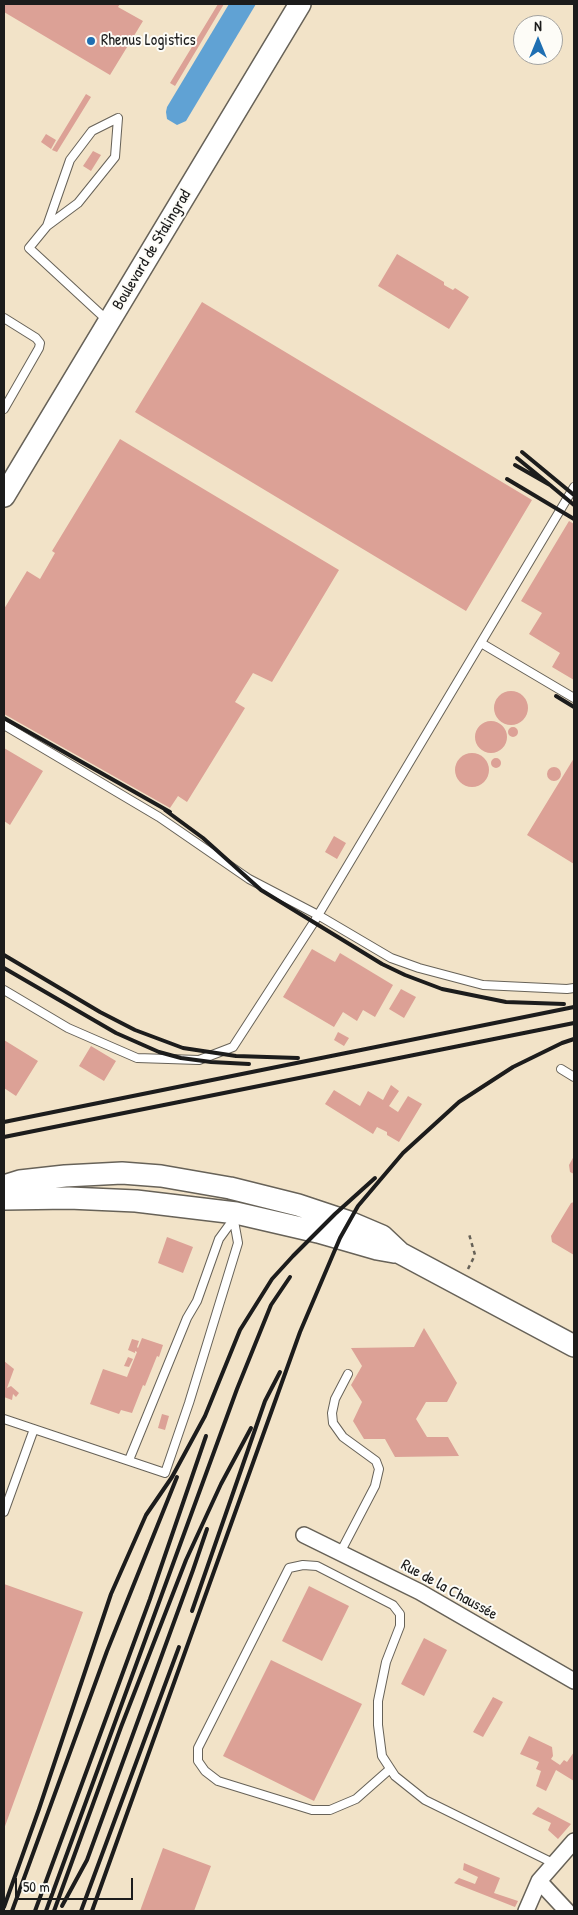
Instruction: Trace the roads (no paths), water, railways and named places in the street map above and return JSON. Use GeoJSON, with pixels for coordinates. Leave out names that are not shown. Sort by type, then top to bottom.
{"type":"FeatureCollection","features":[{"type":"Feature","properties":{"kind":"main road","name":"Boulevard de Stalingrad"},"geometry":{"type":"LineString","coordinates":[[4,496],[300,4]]}},
{"type":"Feature","properties":{"kind":"main road"},"geometry":{"type":"LineString","coordinates":[[4,1186],[20,1181],[65,1176],[122,1173],[161,1176],[242,1190],[298,1205],[349,1222],[382,1236],[400,1253],[574,1346]]}},
{"type":"Feature","properties":{"kind":"main road"},"geometry":{"type":"LineString","coordinates":[[235,1217],[242,1190]]}},
{"type":"Feature","properties":{"kind":"main road"},"geometry":{"type":"LineString","coordinates":[[4,1199],[69,1198],[136,1201],[235,1217],[400,1253]]}},
{"type":"Feature","properties":{"kind":"street","name":"Rue de la Chaussée"},"geometry":{"type":"LineString","coordinates":[[304,1535],[420,1592],[574,1681]]}},
{"type":"Feature","properties":{"kind":"street"},"geometry":{"type":"LineString","coordinates":[[526,1911],[539,1881],[574,1841]]}},
{"type":"Feature","properties":{"kind":"street"},"geometry":{"type":"LineString","coordinates":[[539,1881],[566,1911]]}},
{"type":"Feature","properties":{"kind":"lane"},"geometry":{"type":"LineString","coordinates":[[47,226],[70,160],[92,131],[118,118],[115,157],[78,203],[47,226],[29,248],[109,322]]}},
{"type":"Feature","properties":{"kind":"lane"},"geometry":{"type":"LineString","coordinates":[[4,318],[36,338],[40,343],[39,348],[4,409]]}},
{"type":"Feature","properties":{"kind":"lane"},"geometry":{"type":"LineString","coordinates":[[4,990],[68,1028],[137,1058],[199,1060],[233,1047],[318,915],[574,487]]}},
{"type":"Feature","properties":{"kind":"lane"},"geometry":{"type":"LineString","coordinates":[[481,643],[574,698]]}},
{"type":"Feature","properties":{"kind":"lane"},"geometry":{"type":"LineString","coordinates":[[4,725],[158,817],[249,879],[318,915],[392,958],[419,968],[484,985],[574,988]]}},
{"type":"Feature","properties":{"kind":"lane"},"geometry":{"type":"LineString","coordinates":[[561,1070],[574,1077]]}},
{"type":"Feature","properties":{"kind":"lane"},"geometry":{"type":"LineString","coordinates":[[129,1460],[187,1318],[197,1301],[220,1239],[235,1217]]}},
{"type":"Feature","properties":{"kind":"lane"},"geometry":{"type":"LineString","coordinates":[[4,1419],[165,1473],[189,1403],[238,1243],[235,1217]]}},
{"type":"Feature","properties":{"kind":"lane"},"geometry":{"type":"LineString","coordinates":[[340,1553],[375,1486],[379,1469],[376,1461],[343,1438],[333,1423],[332,1413],[335,1399],[348,1374]]}},
{"type":"Feature","properties":{"kind":"lane"},"geometry":{"type":"LineString","coordinates":[[4,1512],[34,1429]]}},
{"type":"Feature","properties":{"kind":"lane"},"geometry":{"type":"LineString","coordinates":[[390,1768],[356,1799],[330,1810],[312,1810],[218,1781],[204,1771],[198,1761],[198,1748],[289,1568],[303,1565],[317,1566],[393,1604],[400,1614],[400,1626],[386,1662],[378,1701],[378,1725],[382,1756],[390,1768],[395,1776],[425,1800],[555,1864]]}},
{"type":"Feature","properties":{"kind":"water"},"geometry":{"type":"Polygon","coordinates":[[[229,4],[256,4],[186,121],[177,125],[167,119],[167,107],[229,4]]]}},
{"type":"Feature","properties":{"kind":"railway"},"geometry":{"type":"LineString","coordinates":[[522,452],[574,495]]}},
{"type":"Feature","properties":{"kind":"railway"},"geometry":{"type":"LineString","coordinates":[[515,465],[550,485],[517,458]]}},
{"type":"Feature","properties":{"kind":"railway"},"geometry":{"type":"LineString","coordinates":[[507,479],[574,519]]}},
{"type":"Feature","properties":{"kind":"railway"},"geometry":{"type":"LineString","coordinates":[[550,485],[574,505]]}},
{"type":"Feature","properties":{"kind":"railway"},"geometry":{"type":"LineString","coordinates":[[556,696],[574,707]]}},
{"type":"Feature","properties":{"kind":"railway"},"geometry":{"type":"LineString","coordinates":[[4,718],[170,812]]}},
{"type":"Feature","properties":{"kind":"railway"},"geometry":{"type":"LineString","coordinates":[[165,810],[203,838],[261,890],[382,964],[442,989],[506,1002],[564,1004]]}},
{"type":"Feature","properties":{"kind":"railway"},"geometry":{"type":"LineString","coordinates":[[4,955],[100,1012],[135,1030],[183,1048],[236,1056],[298,1058]]}},
{"type":"Feature","properties":{"kind":"railway"},"geometry":{"type":"LineString","coordinates":[[4,968],[116,1033],[159,1052],[181,1058],[249,1064]]}},
{"type":"Feature","properties":{"kind":"railway"},"geometry":{"type":"LineString","coordinates":[[4,1122],[574,1007]]}},
{"type":"Feature","properties":{"kind":"railway"},"geometry":{"type":"LineString","coordinates":[[4,1137],[574,1023]]}},
{"type":"Feature","properties":{"kind":"railway"},"geometry":{"type":"LineString","coordinates":[[92,1911],[300,1332],[340,1238],[358,1206],[403,1153],[459,1102],[513,1067],[574,1039]]}},
{"type":"Feature","properties":{"kind":"railway"},"geometry":{"type":"LineString","coordinates":[[4,1907],[111,1594],[146,1515],[172,1477],[205,1416],[240,1330],[272,1279],[335,1214],[375,1178]]}},
{"type":"Feature","properties":{"kind":"railway"},"geometry":{"type":"LineString","coordinates":[[46,1911],[237,1389],[271,1305],[290,1277]]}},
{"type":"Feature","properties":{"kind":"railway"},"geometry":{"type":"LineString","coordinates":[[192,1611],[265,1401],[280,1372]]}},
{"type":"Feature","properties":{"kind":"railway"},"geometry":{"type":"LineString","coordinates":[[54,1911],[121,1727],[186,1560],[221,1484],[251,1428]]}},
{"type":"Feature","properties":{"kind":"railway"},"geometry":{"type":"LineString","coordinates":[[35,1911],[150,1599],[206,1436]]}},
{"type":"Feature","properties":{"kind":"railway"},"geometry":{"type":"LineString","coordinates":[[12,1911],[107,1651],[177,1477]]}},
{"type":"Feature","properties":{"kind":"railway"},"geometry":{"type":"LineString","coordinates":[[62,1906],[87,1860],[207,1529]]}},
{"type":"Feature","properties":{"kind":"railway"},"geometry":{"type":"LineString","coordinates":[[81,1911],[179,1647]]}},
{"type":"Feature","properties":{"kind":"place","name":"Rhenus Logistics"},"geometry":{"type":"Point","coordinates":[91,41]}}]}
